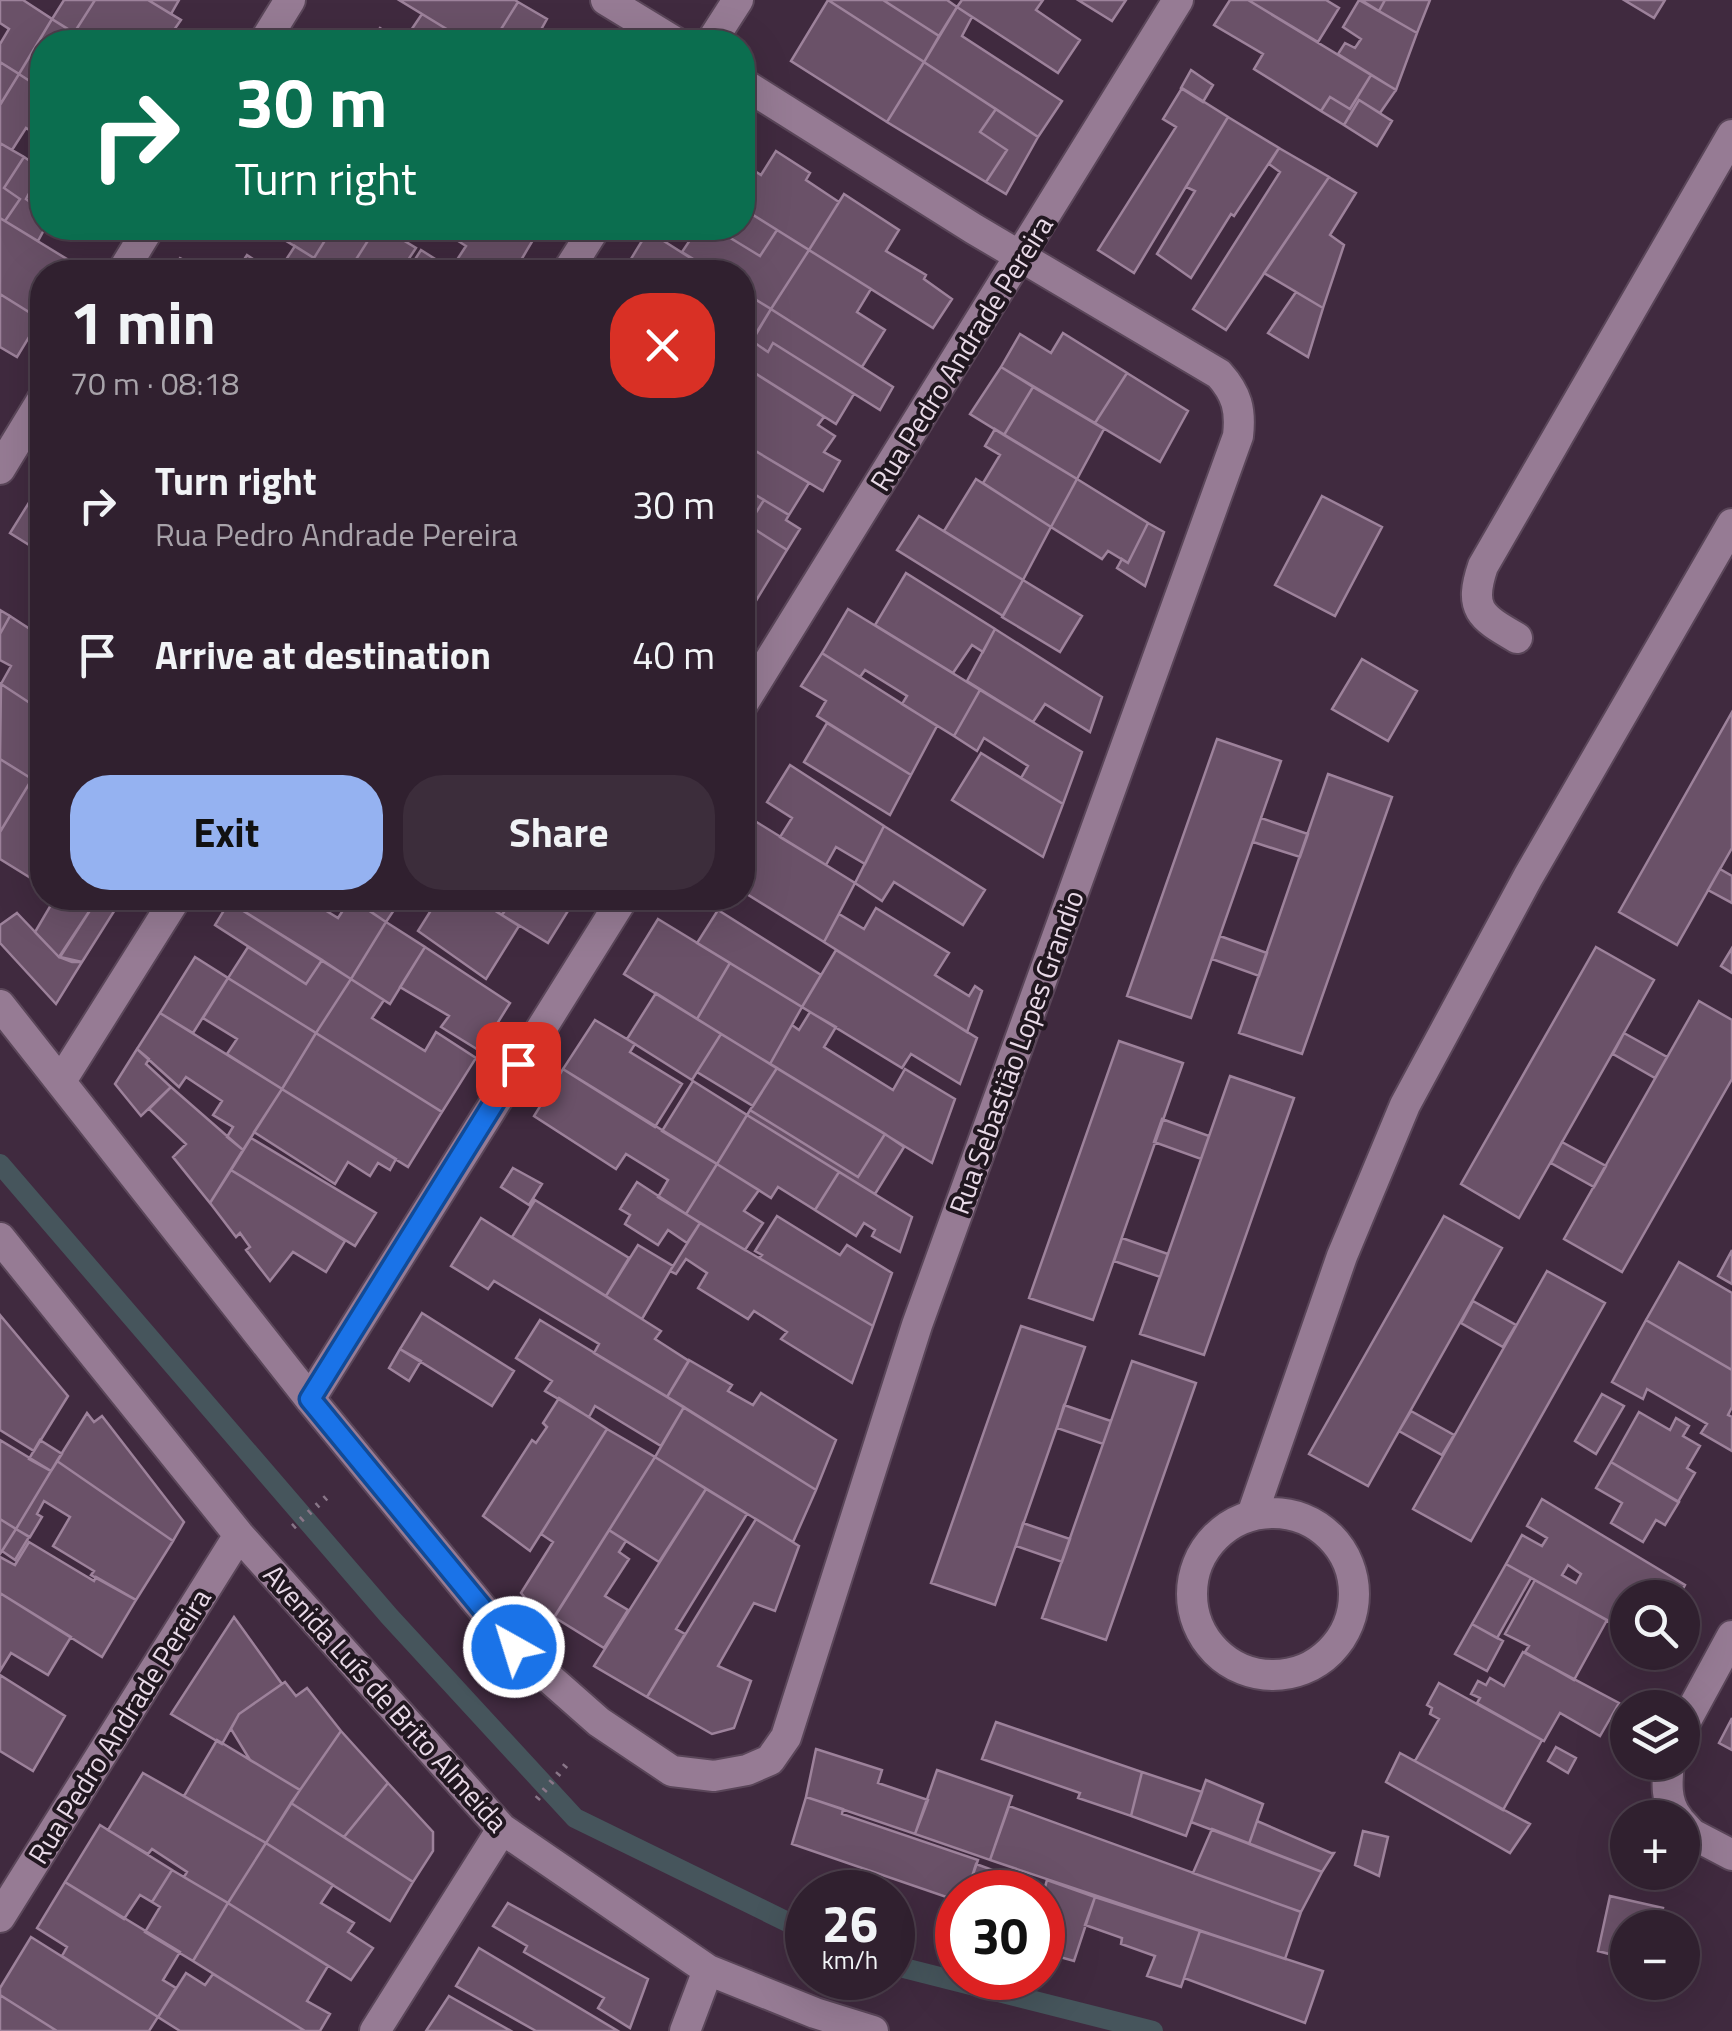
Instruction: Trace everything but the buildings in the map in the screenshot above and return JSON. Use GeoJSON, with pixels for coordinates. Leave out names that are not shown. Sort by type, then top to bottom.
{"type":"FeatureCollection","features":[{"type":"Feature","properties":{"kind":"street"},"geometry":{"type":"LineString","coordinates":[[271,30],[290,0]]}},
{"type":"Feature","properties":{"kind":"street"},"geometry":{"type":"LineString","coordinates":[[606,0],[655,30]]}},
{"type":"Feature","properties":{"kind":"street"},"geometry":{"type":"LineString","coordinates":[[719,30],[738,0]]}},
{"type":"Feature","properties":{"kind":"street","name":"Rua Pedro Andrade Pereira"},"geometry":{"type":"LineString","coordinates":[[755,684],[1178,0]]}},
{"type":"Feature","properties":{"kind":"street"},"geometry":{"type":"LineString","coordinates":[[755,91],[1022,257]]}},
{"type":"Feature","properties":{"kind":"street"},"geometry":{"type":"LineString","coordinates":[[1517,638],[1485,619],[1477,605],[1476,587],[1483,566],[1732,136]]}},
{"type":"Feature","properties":{"kind":"street","name":"Rua Sebastião Lopes Grandio"},"geometry":{"type":"LineString","coordinates":[[310,1399],[514,1647],[599,1722],[672,1771],[714,1776],[747,1770],[770,1760],[786,1737],[918,1325],[1238,436],[1238,402],[1219,374],[1022,257]]}},
{"type":"Feature","properties":{"kind":"street"},"geometry":{"type":"LineString","coordinates":[[0,469],[30,420]]}},
{"type":"Feature","properties":{"kind":"street"},"geometry":{"type":"LineString","coordinates":[[1252,1515],[1280,1512],[1311,1521],[1336,1540],[1351,1566],[1355,1594],[1350,1622],[1336,1647],[1314,1664],[1286,1674],[1258,1674],[1232,1664],[1212,1648],[1198,1627],[1191,1603],[1192,1577],[1202,1554],[1222,1530],[1252,1515],[1342,1256],[1405,1105],[1528,877],[1732,524]]}},
{"type":"Feature","properties":{"kind":"street"},"geometry":{"type":"LineString","coordinates":[[62,1081],[169,910]]}},
{"type":"Feature","properties":{"kind":"street"},"geometry":{"type":"LineString","coordinates":[[0,1005],[310,1399],[615,910]]}},
{"type":"Feature","properties":{"kind":"street","name":"Avenida Luís de Brito Almeida"},"geometry":{"type":"LineString","coordinates":[[0,1238],[239,1535],[502,1829],[708,1970],[815,2013],[873,2031]]}},
{"type":"Feature","properties":{"kind":"street","name":"Rua Pedro Andrade Pereira"},"geometry":{"type":"LineString","coordinates":[[0,1917],[239,1535]]}},
{"type":"Feature","properties":{"kind":"street"},"geometry":{"type":"LineString","coordinates":[[1700,1695],[1732,1636]]}},
{"type":"Feature","properties":{"kind":"street"},"geometry":{"type":"LineString","coordinates":[[375,2031],[502,1829]]}},
{"type":"Feature","properties":{"kind":"street"},"geometry":{"type":"LineString","coordinates":[[1700,1838],[1732,1855]]}},
{"type":"Feature","properties":{"kind":"street"},"geometry":{"type":"LineString","coordinates":[[685,2031],[708,1970]]}},
{"type":"Feature","properties":{"kind":"path"},"geometry":{"type":"LineString","coordinates":[[290,1530],[334,1490]]}},
{"type":"Feature","properties":{"kind":"path"},"geometry":{"type":"LineString","coordinates":[[529,1808],[571,1759]]}},
{"type":"Feature","properties":{"kind":"waterway"},"geometry":{"type":"LineString","coordinates":[[0,1164],[389,1616],[575,1818],[785,1921]]}},
{"type":"Feature","properties":{"kind":"waterway"},"geometry":{"type":"LineString","coordinates":[[915,1971],[1153,2031]]}},
{"type":"Feature","properties":{"kind":"route"},"geometry":{"type":"LineString","coordinates":[[514,1647],[310,1399],[518,1064]]}}]}
